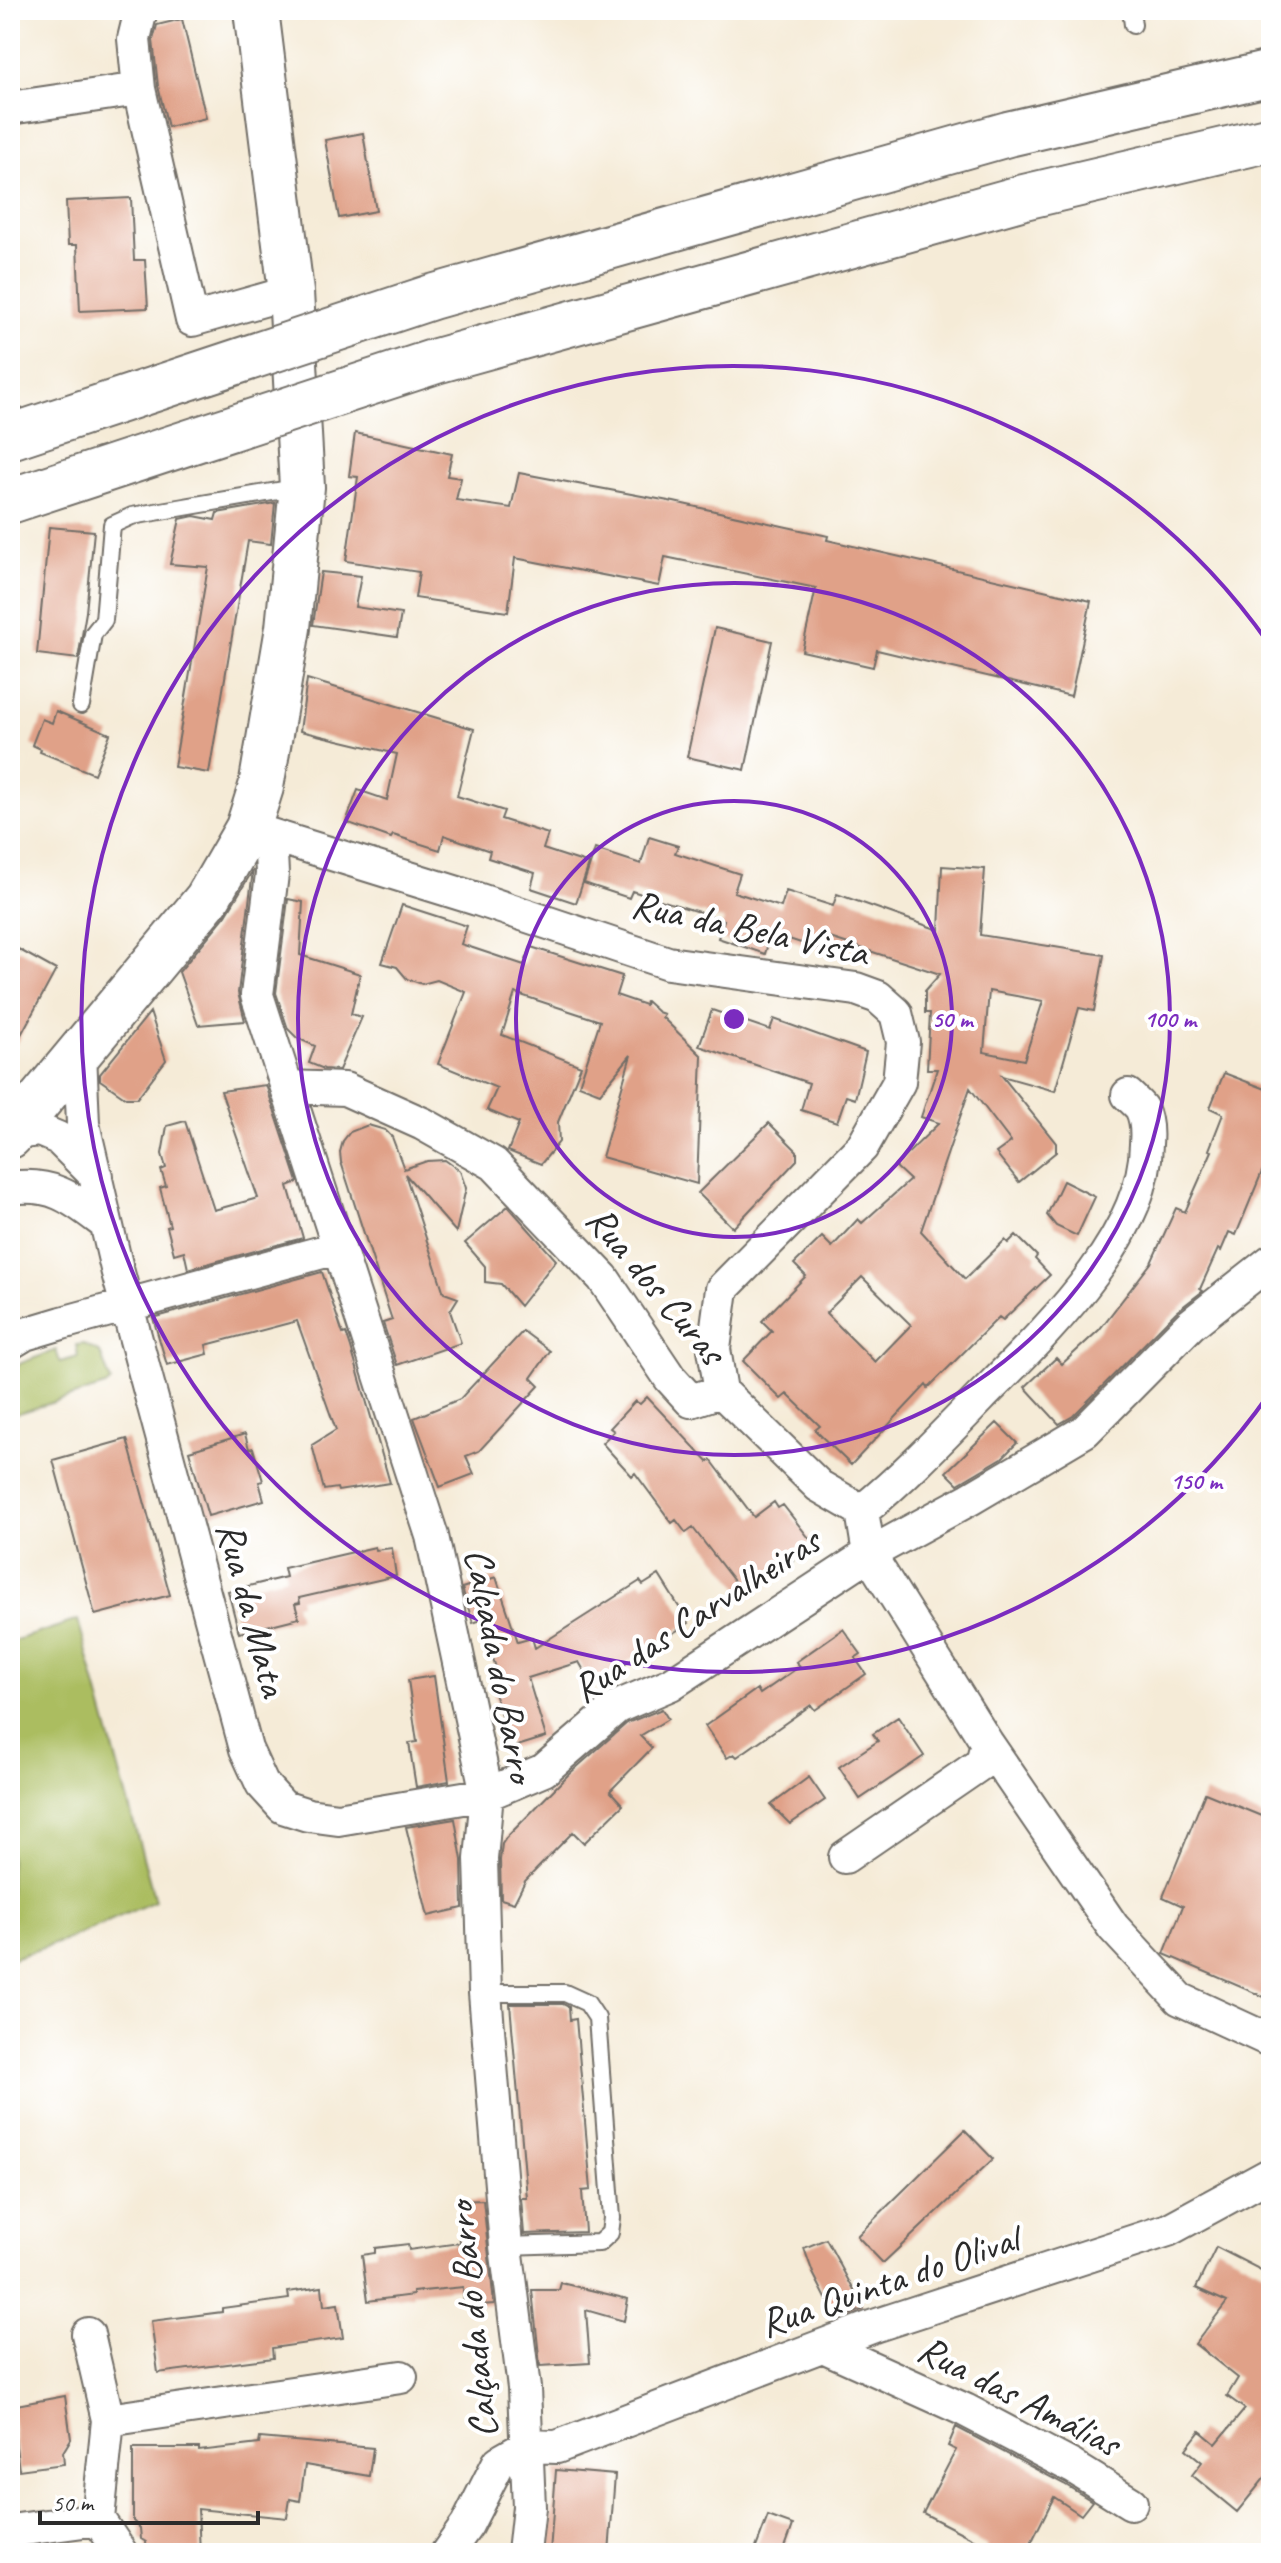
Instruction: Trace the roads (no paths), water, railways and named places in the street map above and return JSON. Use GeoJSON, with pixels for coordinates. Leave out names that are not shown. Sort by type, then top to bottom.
{"type":"FeatureCollection","features":[{"type":"Feature","properties":{"kind":"main road"},"geometry":{"type":"LineString","coordinates":[[11,1135],[207,899],[248,828],[261,787],[288,628],[302,487],[291,292],[262,16]]}},
{"type":"Feature","properties":{"kind":"main road"},"geometry":{"type":"LineString","coordinates":[[10,437],[432,297],[1008,134],[1271,73]]}},
{"type":"Feature","properties":{"kind":"main road"},"geometry":{"type":"LineString","coordinates":[[10,501],[436,361],[1024,197],[1271,139]]}},
{"type":"Feature","properties":{"kind":"street"},"geometry":{"type":"LineString","coordinates":[[141,10],[134,39],[139,89],[192,320],[291,292]]}},
{"type":"Feature","properties":{"kind":"street"},"geometry":{"type":"LineString","coordinates":[[10,108],[139,89]]}},
{"type":"Feature","properties":{"kind":"street","name":"Calçada do Barro"},"geometry":{"type":"LineString","coordinates":[[248,828],[271,853],[272,874],[257,995],[432,1536],[487,1794],[481,1859],[485,1993],[506,2246],[524,2388],[529,2507],[524,2553]]}},
{"type":"Feature","properties":{"kind":"street","name":"Rua da Bela Vista"},"geometry":{"type":"LineString","coordinates":[[248,828],[477,899],[668,963],[856,989],[878,997],[896,1013],[903,1042],[899,1082],[862,1147],[722,1289],[714,1349],[721,1391]]}},
{"type":"Feature","properties":{"kind":"street","name":"Rua da Mata"},"geometry":{"type":"LineString","coordinates":[[80,1052],[83,1124],[106,1224],[246,1749],[262,1784],[283,1807],[308,1815],[338,1819],[487,1794]]}},
{"type":"Feature","properties":{"kind":"street","name":"Rua dos Curas"},"geometry":{"type":"LineString","coordinates":[[287,1087],[345,1089],[423,1124],[494,1164],[603,1278],[670,1378],[691,1401],[721,1391],[819,1486],[862,1511]]}},
{"type":"Feature","properties":{"kind":"street"},"geometry":{"type":"LineString","coordinates":[[862,1511],[901,1479],[1016,1361],[1097,1269],[1133,1204],[1146,1164],[1147,1132],[1141,1108],[1128,1095]]}},
{"type":"Feature","properties":{"kind":"street"},"geometry":{"type":"LineString","coordinates":[[11,1135],[39,1130],[58,1138],[96,1176]]}},
{"type":"Feature","properties":{"kind":"street"},"geometry":{"type":"LineString","coordinates":[[10,1188],[31,1185],[65,1193],[106,1224]]}},
{"type":"Feature","properties":{"kind":"street"},"geometry":{"type":"LineString","coordinates":[[10,1343],[25,1334],[337,1248]]}},
{"type":"Feature","properties":{"kind":"street","name":"Rua das Carvalheiras"},"geometry":{"type":"LineString","coordinates":[[487,1794],[544,1770],[617,1707],[671,1684],[869,1554],[1085,1431],[1190,1325],[1271,1261]]}},
{"type":"Feature","properties":{"kind":"street","name":"Rua das Carvalheiras"},"geometry":{"type":"LineString","coordinates":[[862,1511],[869,1554]]}},
{"type":"Feature","properties":{"kind":"street"},"geometry":{"type":"LineString","coordinates":[[869,1554],[987,1743],[1113,1927],[1180,1999],[1271,2041]]}},
{"type":"Feature","properties":{"kind":"street"},"geometry":{"type":"LineString","coordinates":[[845,1857],[982,1763],[987,1743]]}},
{"type":"Feature","properties":{"kind":"street","name":"Rua Quinta do Olival"},"geometry":{"type":"LineString","coordinates":[[527,2446],[557,2447],[874,2326],[1168,2230],[1271,2174]]}},
{"type":"Feature","properties":{"kind":"street"},"geometry":{"type":"LineString","coordinates":[[88,2334],[108,2420],[98,2519],[121,2553]]}},
{"type":"Feature","properties":{"kind":"street","name":"Rua das Amálias"},"geometry":{"type":"LineString","coordinates":[[823,2346],[965,2410],[1073,2467],[1131,2503]]}},
{"type":"Feature","properties":{"kind":"street"},"geometry":{"type":"LineString","coordinates":[[108,2420],[401,2377]]}},
{"type":"Feature","properties":{"kind":"street"},"geometry":{"type":"LineString","coordinates":[[447,2553],[467,2525],[499,2462],[527,2446]]}},
{"type":"Feature","properties":{"kind":"street"},"geometry":{"type":"LineString","coordinates":[[10,2531],[98,2519]]}},
{"type":"Feature","properties":{"kind":"lane"},"geometry":{"type":"LineString","coordinates":[[81,705],[93,634],[104,620],[112,525],[132,516],[302,487]]}},
{"type":"Feature","properties":{"kind":"lane"},"geometry":{"type":"LineString","coordinates":[[485,1993],[565,1993],[587,2003],[597,2018],[612,2218],[610,2233],[599,2243],[506,2246]]}}]}
